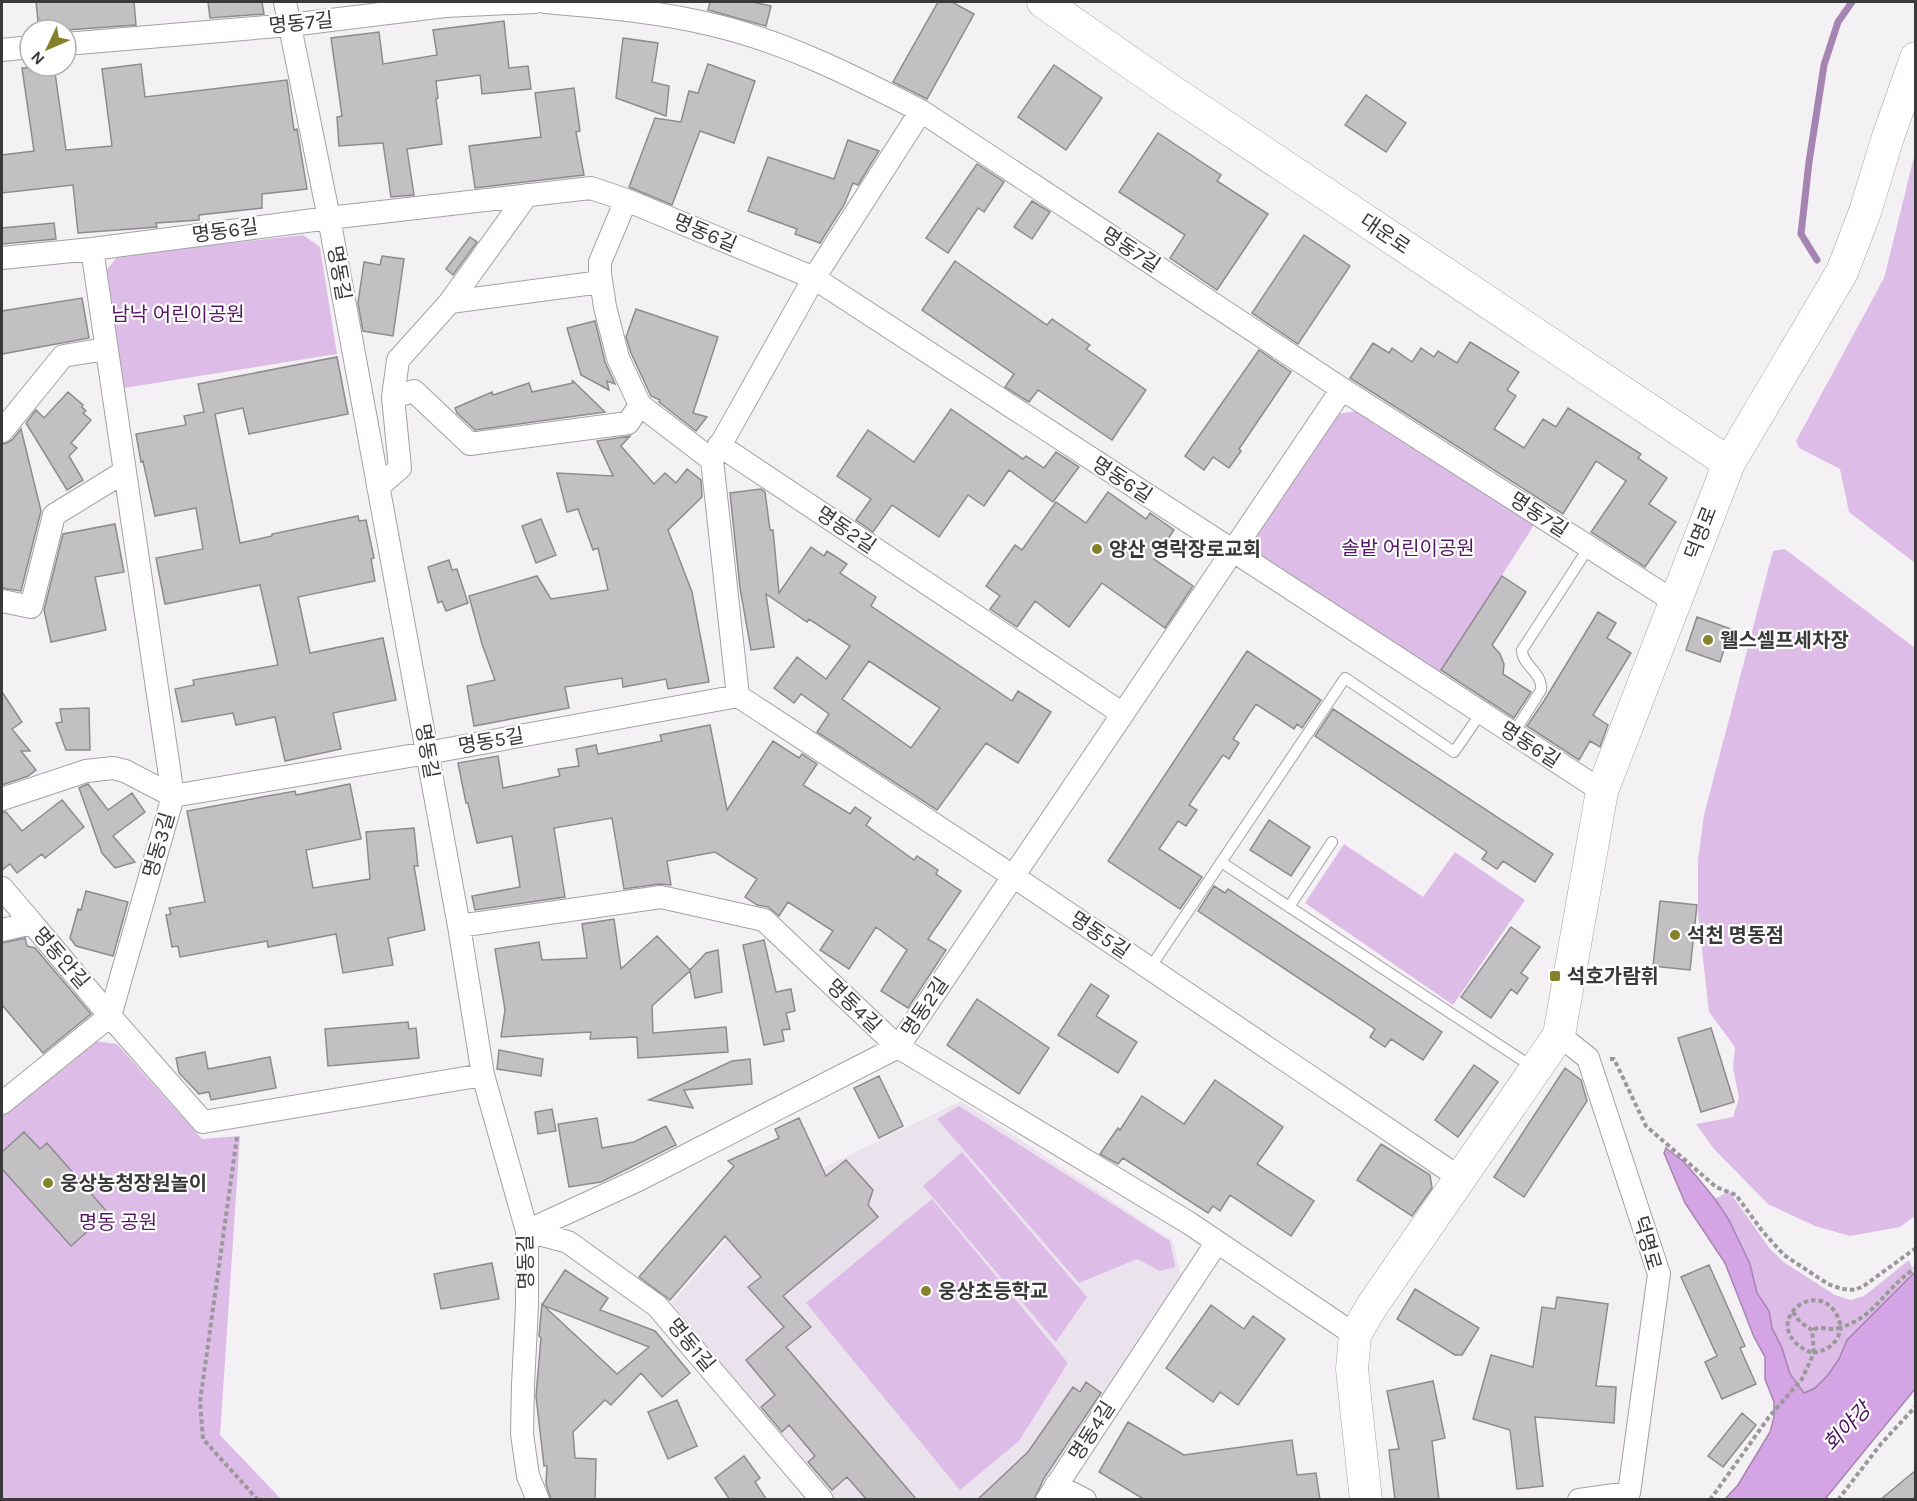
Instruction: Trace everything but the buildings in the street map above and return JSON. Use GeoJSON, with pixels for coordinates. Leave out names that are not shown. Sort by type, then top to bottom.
{"type":"FeatureCollection","features":[{"type":"Feature","properties":{"kind":"street","name":"명동길"},"geometry":{"type":"LineString","coordinates":[[285,2],[329,218],[459,926],[483,1075],[528,1231],[522,1434],[528,1476],[538,1500]]}},
{"type":"Feature","properties":{"kind":"street","name":"명동7길"},"geometry":{"type":"LineString","coordinates":[[78,43],[290,25],[445,6],[535,2]]}},
{"type":"Feature","properties":{"kind":"street","name":"명동7길"},"geometry":{"type":"LineString","coordinates":[[545,2],[630,10],[710,24],[783,46],[847,73],[921,111],[1342,389],[1675,602]]}},
{"type":"Feature","properties":{"kind":"street","name":"대운로"},"geometry":{"type":"LineString","coordinates":[[1043,2],[1729,463]]}},
{"type":"Feature","properties":{"kind":"street"},"geometry":{"type":"LineString","coordinates":[[2,50],[18,48]]}},
{"type":"Feature","properties":{"kind":"street","name":"덕명로"},"geometry":{"type":"LineString","coordinates":[[1366,1500],[1352,1369],[1355,1335],[1372,1306],[1534,1068],[1559,1035],[1602,791],[1729,463],[1842,272],[1865,212],[1916,58]]}},
{"type":"Feature","properties":{"kind":"street"},"geometry":{"type":"LineString","coordinates":[[738,696],[716,452],[814,278],[921,111]]}},
{"type":"Feature","properties":{"kind":"street","name":"명동6길"},"geometry":{"type":"LineString","coordinates":[[2,258],[591,188],[626,200],[814,278],[1602,791]]}},
{"type":"Feature","properties":{"kind":"street"},"geometry":{"type":"LineString","coordinates":[[378,486],[400,468],[393,396],[398,360],[450,302],[527,195]]}},
{"type":"Feature","properties":{"kind":"street"},"geometry":{"type":"LineString","coordinates":[[626,200],[600,262],[605,307],[618,358],[640,405],[716,452]]}},
{"type":"Feature","properties":{"kind":"street","name":"명동3길"},"geometry":{"type":"LineString","coordinates":[[92,249],[173,796],[110,1016]]}},
{"type":"Feature","properties":{"kind":"street"},"geometry":{"type":"LineString","coordinates":[[450,302],[602,282]]}},
{"type":"Feature","properties":{"kind":"street"},"geometry":{"type":"LineString","coordinates":[[2,431],[63,356],[106,349]]}},
{"type":"Feature","properties":{"kind":"street","name":"명동2길"},"geometry":{"type":"LineString","coordinates":[[528,1231],[638,1179],[898,1047],[1342,389]]}},
{"type":"Feature","properties":{"kind":"street"},"geometry":{"type":"LineString","coordinates":[[393,396],[414,391],[470,444],[628,423],[640,405]]}},
{"type":"Feature","properties":{"kind":"street","name":"명동2길"},"geometry":{"type":"LineString","coordinates":[[716,452],[1123,714]]}},
{"type":"Feature","properties":{"kind":"street"},"geometry":{"type":"LineString","coordinates":[[2,601],[31,608],[54,515],[124,472]]}},
{"type":"Feature","properties":{"kind":"street","name":"명동5길"},"geometry":{"type":"LineString","coordinates":[[173,796],[427,753],[738,696],[1013,876],[1460,1178]]}},
{"type":"Feature","properties":{"kind":"street"},"geometry":{"type":"LineString","coordinates":[[2,799],[86,771],[113,768],[138,776],[173,796]]}},
{"type":"Feature","properties":{"kind":"street"},"geometry":{"type":"LineString","coordinates":[[2,888],[32,923]]}},
{"type":"Feature","properties":{"kind":"street","name":"명동4길"},"geometry":{"type":"LineString","coordinates":[[459,926],[661,897],[764,920],[898,1047],[1179,1217],[1355,1335]]}},
{"type":"Feature","properties":{"kind":"street","name":"명동안길"},"geometry":{"type":"LineString","coordinates":[[2,930],[32,923],[110,1016]]}},
{"type":"Feature","properties":{"kind":"street"},"geometry":{"type":"LineString","coordinates":[[2,1103],[110,1016],[203,1122],[483,1075]]}},
{"type":"Feature","properties":{"kind":"street"},"geometry":{"type":"LineString","coordinates":[[1559,1035],[1588,1058]]}},
{"type":"Feature","properties":{"kind":"street","name":"덕명로"},"geometry":{"type":"LineString","coordinates":[[1579,1500],[1629,1493],[1659,1274],[1588,1058]]}},
{"type":"Feature","properties":{"kind":"street","name":"명동1길"},"geometry":{"type":"LineString","coordinates":[[528,1231],[568,1242],[657,1306],[822,1500]]}},
{"type":"Feature","properties":{"kind":"street","name":"명동4길"},"geometry":{"type":"LineString","coordinates":[[1051,1492],[1217,1242]]}},
{"type":"Feature","properties":{"kind":"street"},"geometry":{"type":"LineString","coordinates":[[1051,1492],[1085,1500]]}},
{"type":"Feature","properties":{"kind":"lane"},"geometry":{"type":"LineString","coordinates":[[1513,734],[1541,690],[1537,673],[1522,657],[1522,650],[1589,547]]}},
{"type":"Feature","properties":{"kind":"lane"},"geometry":{"type":"LineString","coordinates":[[1150,968],[1345,678],[1454,752],[1481,713]]}},
{"type":"Feature","properties":{"kind":"lane"},"geometry":{"type":"LineString","coordinates":[[1289,906],[1332,842]]}},
{"type":"Feature","properties":{"kind":"lane"},"geometry":{"type":"LineString","coordinates":[[1221,862],[1534,1068]]}},
{"type":"Feature","properties":{"kind":"path"},"geometry":{"type":"LineString","coordinates":[[1588,1058],[1614,1059],[1646,1126],[1716,1187],[1736,1195],[1763,1232],[1784,1255],[1828,1284],[1842,1289],[1855,1290],[1916,1248]]}},
{"type":"Feature","properties":{"kind":"path"},"geometry":{"type":"LineString","coordinates":[[240,1116],[200,1402],[203,1439],[258,1500]]}},
{"type":"Feature","properties":{"kind":"path"},"geometry":{"type":"LineString","coordinates":[[1793,1311],[1800,1322],[1812,1329],[1818,1327],[1832,1329],[1854,1324],[1870,1312],[1905,1275],[1916,1269]]}},
{"type":"Feature","properties":{"kind":"path"},"geometry":{"type":"LineString","coordinates":[[1816,1299],[1835,1311],[1841,1327],[1832,1347],[1814,1353],[1798,1346],[1791,1337],[1788,1327],[1789,1316],[1793,1311],[1804,1301],[1816,1299]]}},
{"type":"Feature","properties":{"kind":"path"},"geometry":{"type":"LineString","coordinates":[[1710,1500],[1774,1412],[1802,1379],[1814,1353],[1812,1329]]}},
{"type":"Feature","properties":{"kind":"path"},"geometry":{"type":"LineString","coordinates":[[1838,1500],[1880,1445],[1916,1406]]}},
{"type":"Feature","properties":{"kind":"shaded area","name":"웅상초등학교"},"geometry":{"type":"Polygon","coordinates":[[[961,1101],[1173,1241],[1181,1276],[1033,1499],[831,1499],[668,1307],[764,1196],[961,1101]]]}},
{"type":"Feature","properties":{"kind":"green space"},"geometry":{"type":"Polygon","coordinates":[[[1915,153],[1915,563],[1849,512],[1840,469],[1799,448],[1796,441],[1884,278],[1915,153]]]}},
{"type":"Feature","properties":{"kind":"green space","name":"남낙 어린이공원"},"geometry":{"type":"Polygon","coordinates":[[[303,235],[320,247],[337,354],[124,388],[105,272],[118,256],[303,235]]]}},
{"type":"Feature","properties":{"kind":"green space","name":"솔밭 어린이공원"},"geometry":{"type":"Polygon","coordinates":[[[1362,410],[1534,525],[1438,676],[1260,556],[1254,539],[1337,414],[1362,410]]]}},
{"type":"Feature","properties":{"kind":"green space"},"geometry":{"type":"Polygon","coordinates":[[[1785,549],[1915,648],[1915,1216],[1900,1227],[1850,1236],[1815,1226],[1768,1204],[1714,1149],[1696,1124],[1733,1117],[1739,1098],[1733,1068],[1735,1047],[1709,1012],[1698,914],[1698,860],[1704,815],[1773,551],[1785,549]]]}},
{"type":"Feature","properties":{"kind":"green space"},"geometry":{"type":"Polygon","coordinates":[[[1344,844],[1423,897],[1455,852],[1525,900],[1453,1005],[1305,903],[1344,844]]]}},
{"type":"Feature","properties":{"kind":"green space","name":"명동 공원"},"geometry":{"type":"Polygon","coordinates":[[[94,1041],[117,1044],[202,1139],[240,1136],[220,1435],[281,1499],[2,1500],[2,1116],[94,1041]]]}},
{"type":"Feature","properties":{"kind":"green space"},"geometry":{"type":"Polygon","coordinates":[[[959,1106],[1170,1241],[1175,1267],[1160,1271],[1137,1259],[1079,1283],[937,1119],[959,1106]]]}},
{"type":"Feature","properties":{"kind":"green space"},"geometry":{"type":"Polygon","coordinates":[[[962,1152],[1087,1297],[1056,1342],[923,1186],[962,1152]]]}},
{"type":"Feature","properties":{"kind":"green space"},"geometry":{"type":"Polygon","coordinates":[[[1729,1191],[1770,1249],[1785,1263],[1835,1295],[1851,1300],[1864,1296],[1909,1260],[1914,1273],[1847,1339],[1839,1359],[1828,1375],[1815,1388],[1804,1393],[1790,1374],[1782,1348],[1772,1328],[1769,1311],[1757,1293],[1750,1264],[1729,1220],[1715,1199],[1729,1191]]]}},
{"type":"Feature","properties":{"kind":"green space"},"geometry":{"type":"Polygon","coordinates":[[[932,1199],[1068,1363],[1019,1441],[960,1490],[806,1303],[932,1199]]]}},
{"type":"Feature","properties":{"kind":"water","name":"회야강"},"geometry":{"type":"Polygon","coordinates":[[[1666,1148],[1684,1162],[1715,1199],[1729,1220],[1750,1264],[1757,1293],[1769,1311],[1772,1328],[1782,1348],[1790,1374],[1804,1393],[1815,1388],[1828,1375],[1839,1359],[1847,1340],[1915,1272],[1915,1389],[1825,1499],[1725,1499],[1738,1485],[1770,1432],[1774,1417],[1774,1402],[1765,1379],[1765,1357],[1754,1337],[1725,1263],[1685,1203],[1664,1153],[1666,1148]]]}},
{"type":"Feature","properties":{"kind":"waterway"},"geometry":{"type":"LineString","coordinates":[[1817,260],[1801,234],[1809,162],[1824,65],[1838,22],[1852,2]]}},
{"type":"Feature","properties":{"kind":"place","name":"양산 영락장로교회"},"geometry":{"type":"Point","coordinates":[1097,549]}},
{"type":"Feature","properties":{"kind":"place","name":"웰스셀프세차장"},"geometry":{"type":"Point","coordinates":[1708,640]}},
{"type":"Feature","properties":{"kind":"place","name":"석천 명동점"},"geometry":{"type":"Point","coordinates":[1675,935]}},
{"type":"Feature","properties":{"kind":"place","name":"석호가람휘"},"geometry":{"type":"Point","coordinates":[1555,976]}},
{"type":"Feature","properties":{"kind":"place","name":"웅상농청장원놀이"},"geometry":{"type":"Point","coordinates":[48,1183]}},
{"type":"Feature","properties":{"kind":"place","name":"웅상초등학교"},"geometry":{"type":"Point","coordinates":[926,1291]}}]}
